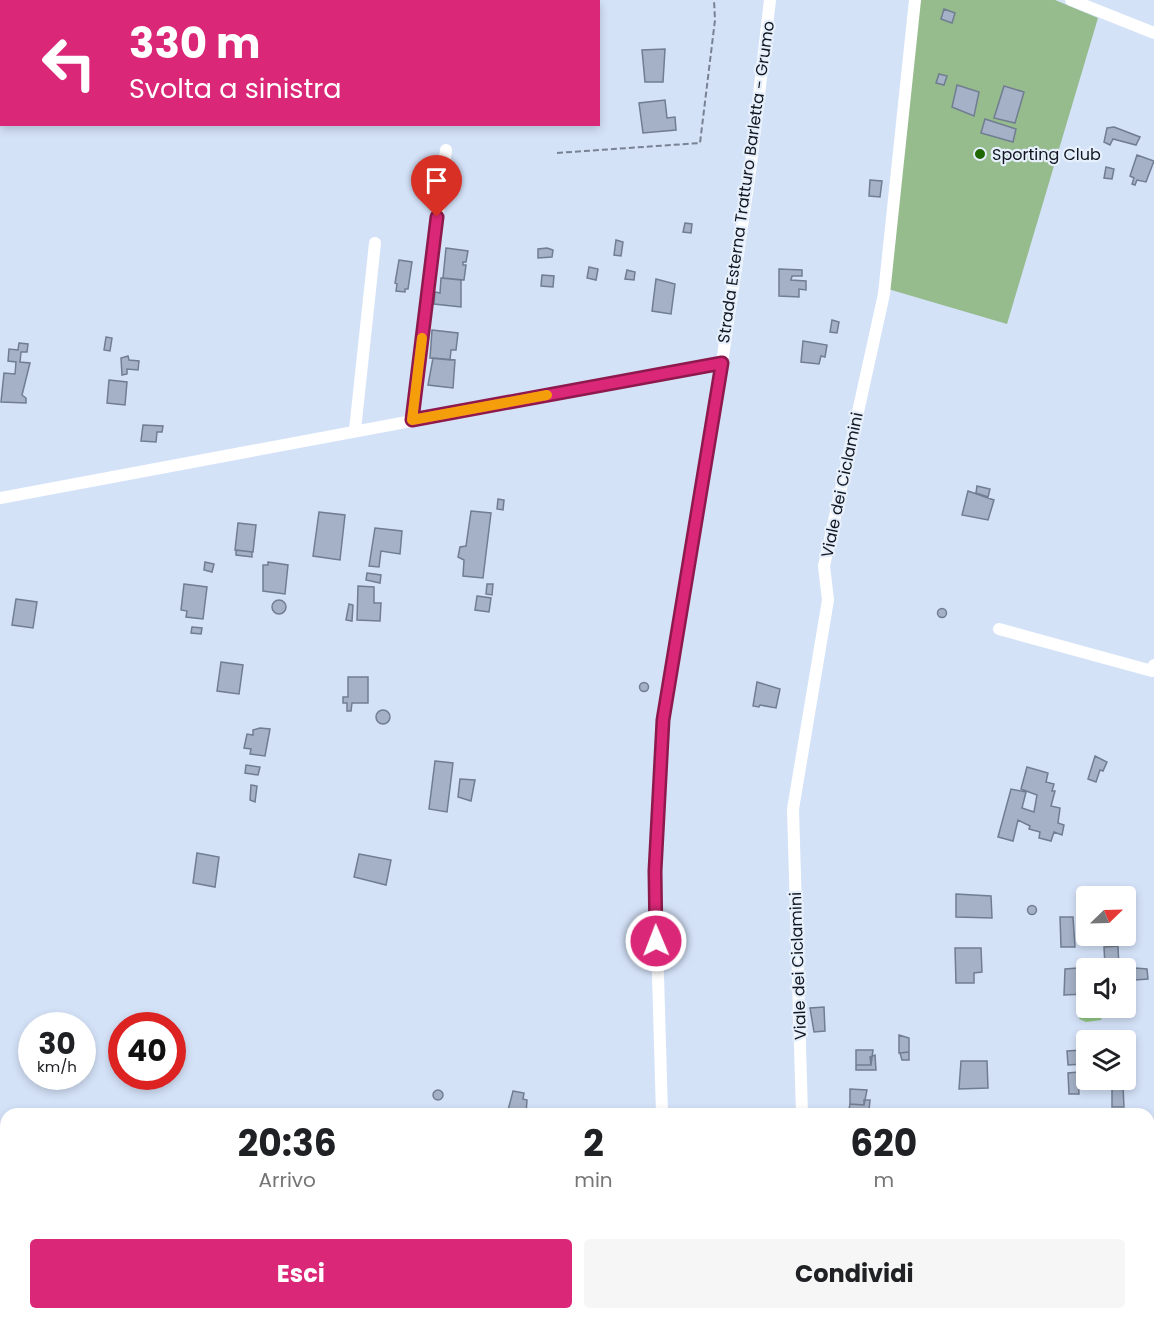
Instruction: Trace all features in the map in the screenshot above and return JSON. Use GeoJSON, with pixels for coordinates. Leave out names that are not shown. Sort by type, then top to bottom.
{"type":"FeatureCollection","features":[{"type":"Feature","properties":{"kind":"street","name":"Strada Esterna Tratturo Barletta - Grumo"},"geometry":{"type":"LineString","coordinates":[[662,1108],[655,871],[663,720],[722,363],[750,172],[770,0]]}},
{"type":"Feature","properties":{"kind":"street","name":"Viale dei Ciclamini"},"geometry":{"type":"LineString","coordinates":[[802,1108],[793,809],[828,600],[824,566],[884,294],[915,0]]}},
{"type":"Feature","properties":{"kind":"street"},"geometry":{"type":"LineString","coordinates":[[1071,0],[1154,33]]}},
{"type":"Feature","properties":{"kind":"street"},"geometry":{"type":"LineString","coordinates":[[412,420],[446,150]]}},
{"type":"Feature","properties":{"kind":"street"},"geometry":{"type":"LineString","coordinates":[[355,430],[375,243]]}},
{"type":"Feature","properties":{"kind":"street"},"geometry":{"type":"LineString","coordinates":[[0,498],[722,363]]}},
{"type":"Feature","properties":{"kind":"street"},"geometry":{"type":"LineString","coordinates":[[999,629],[1152,671],[1154,665]]}},
{"type":"Feature","properties":{"kind":"path"},"geometry":{"type":"LineString","coordinates":[[557,153],[700,142],[715,20],[714,0]]}},
{"type":"Feature","properties":{"kind":"shaded area","name":"Sporting Club"},"geometry":{"type":"Polygon","coordinates":[[[920,0],[1055,0],[1098,18],[1007,324],[888,289],[920,0]]]}},
{"type":"Feature","properties":{"kind":"shaded area"},"geometry":{"type":"Polygon","coordinates":[[[1079,1018],[1102,1018],[1086,1022],[1079,1018]]]}},
{"type":"Feature","properties":{"kind":"building"},"geometry":{"type":"Polygon","coordinates":[[[944,9],[955,13],[952,23],[941,19],[944,9]]]}},
{"type":"Feature","properties":{"kind":"building"},"geometry":{"type":"Polygon","coordinates":[[[665,49],[663,82],[645,82],[642,50],[665,49]]]}},
{"type":"Feature","properties":{"kind":"building"},"geometry":{"type":"Polygon","coordinates":[[[939,74],[947,76],[944,85],[936,83],[939,74]]]}},
{"type":"Feature","properties":{"kind":"building"},"geometry":{"type":"Polygon","coordinates":[[[957,85],[979,92],[974,116],[952,107],[957,85]]]}},
{"type":"Feature","properties":{"kind":"building"},"geometry":{"type":"Polygon","coordinates":[[[1004,86],[1024,92],[1015,123],[994,118],[1004,86]]]}},
{"type":"Feature","properties":{"kind":"building"},"geometry":{"type":"Polygon","coordinates":[[[665,100],[667,118],[675,117],[676,130],[643,133],[639,103],[665,100]]]}},
{"type":"Feature","properties":{"kind":"building"},"geometry":{"type":"Polygon","coordinates":[[[985,119],[1016,129],[1013,142],[981,133],[985,119]]]}},
{"type":"Feature","properties":{"kind":"building"},"geometry":{"type":"Polygon","coordinates":[[[1114,127],[1140,137],[1136,145],[1113,139],[1110,145],[1104,142],[1107,128],[1114,127]]]}},
{"type":"Feature","properties":{"kind":"building"},"geometry":{"type":"Polygon","coordinates":[[[1137,155],[1154,161],[1146,182],[1137,180],[1135,185],[1132,184],[1134,178],[1130,176],[1137,155]]]}},
{"type":"Feature","properties":{"kind":"building"},"geometry":{"type":"Polygon","coordinates":[[[1106,167],[1114,169],[1112,179],[1104,178],[1106,167]]]}},
{"type":"Feature","properties":{"kind":"building"},"geometry":{"type":"Polygon","coordinates":[[[870,180],[882,181],[880,197],[869,196],[870,180]]]}},
{"type":"Feature","properties":{"kind":"building"},"geometry":{"type":"Polygon","coordinates":[[[685,223],[692,224],[691,233],[683,232],[685,223]]]}},
{"type":"Feature","properties":{"kind":"building"},"geometry":{"type":"Polygon","coordinates":[[[616,240],[623,242],[621,256],[614,255],[616,240]]]}},
{"type":"Feature","properties":{"kind":"building"},"geometry":{"type":"Polygon","coordinates":[[[446,248],[468,251],[466,262],[463,262],[463,265],[466,265],[464,280],[443,278],[446,248]]]}},
{"type":"Feature","properties":{"kind":"building"},"geometry":{"type":"Polygon","coordinates":[[[538,249],[553,250],[552,257],[538,258],[538,249]]]}},
{"type":"Feature","properties":{"kind":"building"},"geometry":{"type":"Polygon","coordinates":[[[399,260],[412,262],[408,289],[405,289],[405,292],[396,291],[399,260]]]}},
{"type":"Feature","properties":{"kind":"building"},"geometry":{"type":"Polygon","coordinates":[[[589,267],[598,269],[596,280],[587,278],[589,267]]]}},
{"type":"Feature","properties":{"kind":"building"},"geometry":{"type":"Polygon","coordinates":[[[779,269],[802,270],[802,276],[792,276],[791,280],[806,281],[806,290],[799,289],[799,297],[779,296],[779,269]]]}},
{"type":"Feature","properties":{"kind":"building"},"geometry":{"type":"Polygon","coordinates":[[[627,270],[635,272],[634,280],[625,279],[627,270]]]}},
{"type":"Feature","properties":{"kind":"building"},"geometry":{"type":"Polygon","coordinates":[[[542,275],[554,276],[553,287],[541,286],[542,275]]]}},
{"type":"Feature","properties":{"kind":"building"},"geometry":{"type":"Polygon","coordinates":[[[441,278],[461,280],[461,307],[434,304],[435,292],[440,293],[441,278]]]}},
{"type":"Feature","properties":{"kind":"building"},"geometry":{"type":"Polygon","coordinates":[[[656,279],[675,284],[671,314],[652,311],[656,279]]]}},
{"type":"Feature","properties":{"kind":"building"},"geometry":{"type":"Polygon","coordinates":[[[832,320],[839,322],[837,333],[830,332],[832,320]]]}},
{"type":"Feature","properties":{"kind":"building"},"geometry":{"type":"Polygon","coordinates":[[[432,330],[458,333],[456,350],[451,350],[450,360],[430,358],[432,330]]]}},
{"type":"Feature","properties":{"kind":"building"},"geometry":{"type":"Polygon","coordinates":[[[106,337],[112,338],[110,351],[104,350],[106,337]]]}},
{"type":"Feature","properties":{"kind":"building"},"geometry":{"type":"Polygon","coordinates":[[[803,341],[827,345],[825,357],[821,356],[819,364],[801,362],[803,341]]]}},
{"type":"Feature","properties":{"kind":"building"},"geometry":{"type":"Polygon","coordinates":[[[19,343],[28,344],[27,352],[21,352],[20,362],[30,363],[22,395],[26,398],[26,403],[1,402],[4,373],[15,374],[16,362],[8,361],[9,349],[18,350],[19,343]]]}},
{"type":"Feature","properties":{"kind":"building"},"geometry":{"type":"Polygon","coordinates":[[[128,356],[129,360],[139,361],[138,370],[127,369],[127,374],[122,375],[121,358],[128,356]]]}},
{"type":"Feature","properties":{"kind":"building"},"geometry":{"type":"Polygon","coordinates":[[[433,358],[455,360],[453,388],[428,385],[433,358]]]}},
{"type":"Feature","properties":{"kind":"building"},"geometry":{"type":"Polygon","coordinates":[[[109,380],[127,382],[125,405],[107,403],[109,380]]]}},
{"type":"Feature","properties":{"kind":"building"},"geometry":{"type":"Polygon","coordinates":[[[143,425],[163,426],[162,432],[157,432],[156,442],[141,441],[143,425]]]}},
{"type":"Feature","properties":{"kind":"building"},"geometry":{"type":"Polygon","coordinates":[[[977,486],[990,489],[988,497],[976,493],[977,486]]]}},
{"type":"Feature","properties":{"kind":"building"},"geometry":{"type":"Polygon","coordinates":[[[968,491],[994,500],[988,520],[962,515],[968,491]]]}},
{"type":"Feature","properties":{"kind":"building"},"geometry":{"type":"Polygon","coordinates":[[[498,499],[504,500],[503,510],[497,509],[498,499]]]}},
{"type":"Feature","properties":{"kind":"building"},"geometry":{"type":"Polygon","coordinates":[[[471,511],[491,513],[483,578],[463,576],[464,560],[458,557],[460,547],[466,546],[471,511]]]}},
{"type":"Feature","properties":{"kind":"building"},"geometry":{"type":"Polygon","coordinates":[[[319,512],[345,515],[340,560],[313,556],[319,512]]]}},
{"type":"Feature","properties":{"kind":"building"},"geometry":{"type":"Polygon","coordinates":[[[238,523],[256,525],[253,552],[235,550],[238,523]]]}},
{"type":"Feature","properties":{"kind":"building"},"geometry":{"type":"Polygon","coordinates":[[[375,528],[402,531],[400,554],[381,551],[379,567],[369,566],[375,528]]]}},
{"type":"Feature","properties":{"kind":"building"},"geometry":{"type":"Polygon","coordinates":[[[236,550],[252,552],[252,557],[236,555],[236,550]]]}},
{"type":"Feature","properties":{"kind":"building"},"geometry":{"type":"Polygon","coordinates":[[[205,562],[214,564],[212,572],[204,570],[205,562]]]}},
{"type":"Feature","properties":{"kind":"building"},"geometry":{"type":"Polygon","coordinates":[[[268,562],[288,565],[285,594],[263,591],[263,565],[268,565],[268,562]]]}},
{"type":"Feature","properties":{"kind":"building"},"geometry":{"type":"Polygon","coordinates":[[[367,573],[381,575],[380,583],[366,580],[367,573]]]}},
{"type":"Feature","properties":{"kind":"building"},"geometry":{"type":"Polygon","coordinates":[[[184,584],[207,587],[203,619],[186,617],[187,611],[181,610],[184,584]]]}},
{"type":"Feature","properties":{"kind":"building"},"geometry":{"type":"Polygon","coordinates":[[[487,584],[493,584],[492,595],[486,594],[487,584]]]}},
{"type":"Feature","properties":{"kind":"building"},"geometry":{"type":"Polygon","coordinates":[[[358,586],[374,587],[374,603],[381,603],[380,621],[357,620],[358,586]]]}},
{"type":"Feature","properties":{"kind":"building"},"geometry":{"type":"Polygon","coordinates":[[[477,596],[491,598],[489,612],[475,610],[477,596]]]}},
{"type":"Feature","properties":{"kind":"building"},"geometry":{"type":"Polygon","coordinates":[[[16,599],[37,602],[33,628],[12,625],[16,599]]]}},
{"type":"Feature","properties":{"kind":"building"},"geometry":{"type":"Polygon","coordinates":[[[276,600],[282,600],[286,607],[282,614],[276,614],[272,610],[272,604],[276,600]]]}},
{"type":"Feature","properties":{"kind":"building"},"geometry":{"type":"Polygon","coordinates":[[[349,604],[353,605],[352,621],[346,620],[349,604]]]}},
{"type":"Feature","properties":{"kind":"building"},"geometry":{"type":"Polygon","coordinates":[[[942,608],[947,613],[942,618],[937,613],[942,608]]]}},
{"type":"Feature","properties":{"kind":"building"},"geometry":{"type":"Polygon","coordinates":[[[192,627],[202,628],[201,634],[191,633],[192,627]]]}},
{"type":"Feature","properties":{"kind":"building"},"geometry":{"type":"Polygon","coordinates":[[[221,662],[243,665],[239,694],[217,691],[221,662]]]}},
{"type":"Feature","properties":{"kind":"building"},"geometry":{"type":"Polygon","coordinates":[[[348,677],[368,677],[368,703],[352,703],[351,711],[347,711],[347,703],[343,703],[343,697],[348,697],[348,677]]]}},
{"type":"Feature","properties":{"kind":"building"},"geometry":{"type":"Polygon","coordinates":[[[757,682],[780,689],[776,708],[753,706],[757,682]]]}},
{"type":"Feature","properties":{"kind":"building"},"geometry":{"type":"Polygon","coordinates":[[[644,683],[648,687],[644,691],[640,687],[644,683]]]}},
{"type":"Feature","properties":{"kind":"building"},"geometry":{"type":"Polygon","coordinates":[[[383,710],[388,712],[390,717],[388,722],[383,724],[378,722],[376,717],[378,712],[383,710]]]}},
{"type":"Feature","properties":{"kind":"building"},"geometry":{"type":"Polygon","coordinates":[[[270,729],[265,756],[250,754],[251,749],[244,748],[247,734],[253,735],[253,730],[270,729]]]}},
{"type":"Feature","properties":{"kind":"building"},"geometry":{"type":"Polygon","coordinates":[[[1095,756],[1107,762],[1103,771],[1100,770],[1096,782],[1088,779],[1095,756]]]}},
{"type":"Feature","properties":{"kind":"building"},"geometry":{"type":"Polygon","coordinates":[[[435,761],[453,763],[447,812],[429,809],[435,761]]]}},
{"type":"Feature","properties":{"kind":"building"},"geometry":{"type":"Polygon","coordinates":[[[246,765],[260,767],[258,775],[245,773],[246,765]]]}},
{"type":"Feature","properties":{"kind":"building"},"geometry":{"type":"Polygon","coordinates":[[[1027,767],[1048,773],[1046,782],[1054,784],[1052,791],[1055,791],[1051,806],[1060,808],[1058,823],[1064,825],[1062,835],[1054,832],[1051,841],[1039,838],[1040,832],[1029,829],[1030,826],[1018,820],[1013,841],[998,837],[1011,789],[1026,792],[1022,808],[1034,812],[1037,795],[1021,789],[1027,767]]]}},
{"type":"Feature","properties":{"kind":"building"},"geometry":{"type":"Polygon","coordinates":[[[460,779],[475,780],[471,801],[458,797],[460,779]]]}},
{"type":"Feature","properties":{"kind":"building"},"geometry":{"type":"Polygon","coordinates":[[[251,785],[257,786],[255,802],[250,800],[251,785]]]}},
{"type":"Feature","properties":{"kind":"building"},"geometry":{"type":"Polygon","coordinates":[[[197,853],[219,857],[215,887],[193,883],[197,853]]]}},
{"type":"Feature","properties":{"kind":"building"},"geometry":{"type":"Polygon","coordinates":[[[359,854],[391,860],[386,885],[354,877],[359,854]]]}},
{"type":"Feature","properties":{"kind":"building"},"geometry":{"type":"Polygon","coordinates":[[[956,894],[991,896],[992,918],[956,917],[956,894]]]}},
{"type":"Feature","properties":{"kind":"building"},"geometry":{"type":"Polygon","coordinates":[[[1032,906],[1036,910],[1032,914],[1028,910],[1032,906]]]}},
{"type":"Feature","properties":{"kind":"building"},"geometry":{"type":"Polygon","coordinates":[[[1060,917],[1073,917],[1075,947],[1061,947],[1060,917]]]}},
{"type":"Feature","properties":{"kind":"building"},"geometry":{"type":"Polygon","coordinates":[[[1118,946],[1119,958],[1105,958],[1104,947],[1118,946]]]}},
{"type":"Feature","properties":{"kind":"building"},"geometry":{"type":"Polygon","coordinates":[[[955,948],[981,948],[982,972],[974,973],[974,983],[956,983],[955,948]]]}},
{"type":"Feature","properties":{"kind":"building"},"geometry":{"type":"Polygon","coordinates":[[[1076,968],[1076,994],[1064,995],[1065,969],[1076,968]]]}},
{"type":"Feature","properties":{"kind":"building"},"geometry":{"type":"Polygon","coordinates":[[[1136,968],[1147,969],[1148,979],[1136,980],[1136,968]]]}},
{"type":"Feature","properties":{"kind":"building"},"geometry":{"type":"Polygon","coordinates":[[[824,1007],[825,1031],[814,1032],[810,1008],[824,1007]]]}},
{"type":"Feature","properties":{"kind":"building"},"geometry":{"type":"Polygon","coordinates":[[[899,1035],[909,1038],[909,1052],[899,1053],[899,1035]]]}},
{"type":"Feature","properties":{"kind":"building"},"geometry":{"type":"Polygon","coordinates":[[[856,1050],[873,1050],[871,1065],[856,1065],[856,1050]]]}},
{"type":"Feature","properties":{"kind":"building"},"geometry":{"type":"Polygon","coordinates":[[[1076,1050],[1076,1064],[1068,1065],[1067,1051],[1076,1050]]]}},
{"type":"Feature","properties":{"kind":"building"},"geometry":{"type":"Polygon","coordinates":[[[909,1052],[909,1060],[902,1060],[900,1053],[909,1052]]]}},
{"type":"Feature","properties":{"kind":"building"},"geometry":{"type":"Polygon","coordinates":[[[875,1055],[876,1070],[856,1070],[856,1065],[871,1065],[870,1057],[875,1055]]]}},
{"type":"Feature","properties":{"kind":"building"},"geometry":{"type":"Polygon","coordinates":[[[961,1061],[987,1061],[988,1088],[959,1089],[961,1061]]]}},
{"type":"Feature","properties":{"kind":"building"},"geometry":{"type":"Polygon","coordinates":[[[1076,1072],[1076,1090],[1079,1090],[1079,1094],[1069,1094],[1068,1073],[1076,1072]]]}},
{"type":"Feature","properties":{"kind":"building"},"geometry":{"type":"Polygon","coordinates":[[[850,1089],[867,1090],[864,1105],[850,1104],[850,1089]]]}},
{"type":"Feature","properties":{"kind":"building"},"geometry":{"type":"Polygon","coordinates":[[[438,1090],[442,1091],[442,1099],[438,1100],[434,1099],[433,1095],[434,1091],[438,1090]]]}},
{"type":"Feature","properties":{"kind":"building"},"geometry":{"type":"Polygon","coordinates":[[[1112,1090],[1123,1090],[1124,1107],[1112,1107],[1112,1090]]]}},
{"type":"Feature","properties":{"kind":"building"},"geometry":{"type":"Polygon","coordinates":[[[513,1091],[524,1093],[523,1099],[527,1100],[526,1108],[509,1108],[513,1091]]]}},
{"type":"Feature","properties":{"kind":"building"},"geometry":{"type":"Polygon","coordinates":[[[864,1100],[870,1100],[869,1108],[849,1108],[850,1104],[864,1105],[864,1100]]]}},
{"type":"Feature","properties":{"kind":"slow traffic"},"geometry":{"type":"LineString","coordinates":[[422,338],[412,420],[547,395]]}},
{"type":"Feature","properties":{"kind":"place","name":"Sporting Club"},"geometry":{"type":"Point","coordinates":[980,154]}},
{"type":"Feature","properties":{"kind":"route"},"geometry":{"type":"LineString","coordinates":[[437,217],[412,420],[722,363],[663,720],[655,871],[656,941]]}}]}
